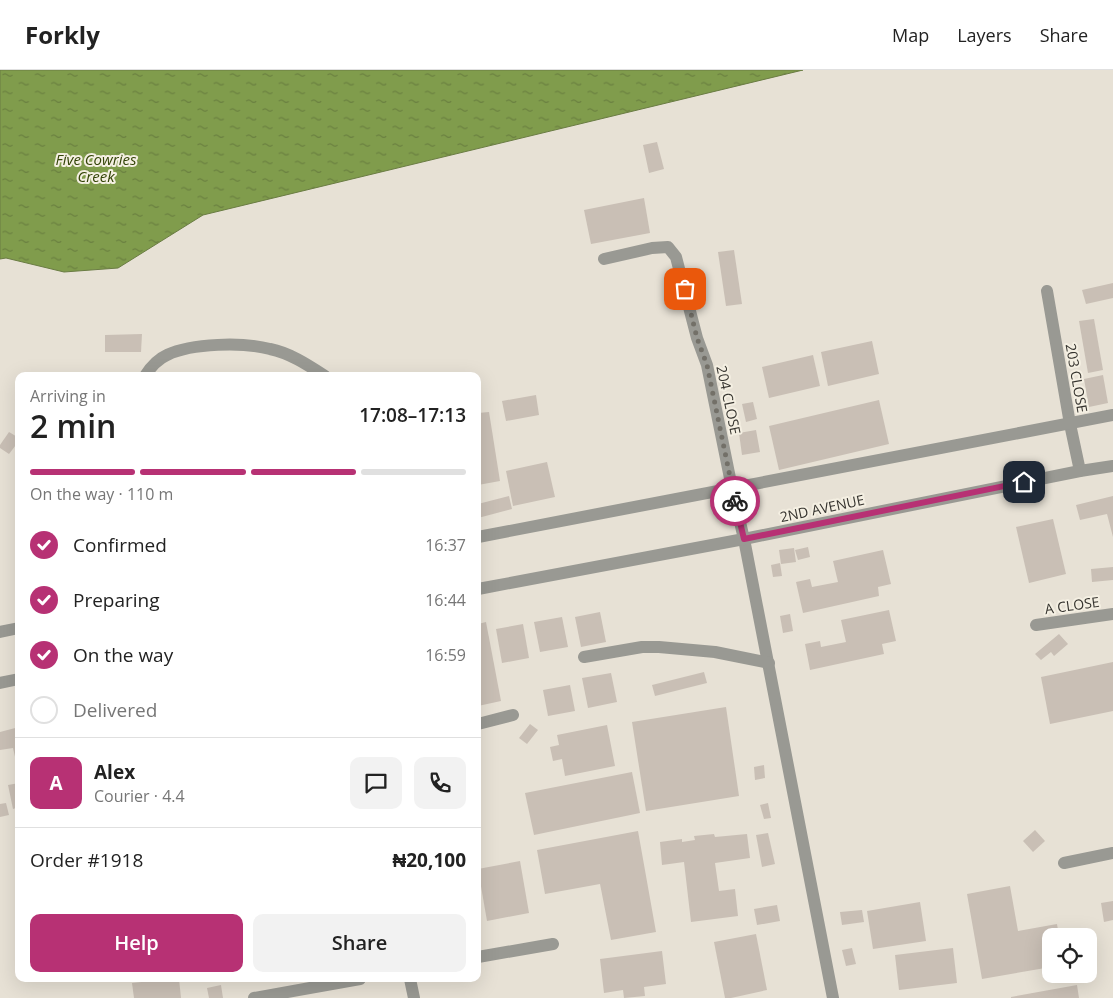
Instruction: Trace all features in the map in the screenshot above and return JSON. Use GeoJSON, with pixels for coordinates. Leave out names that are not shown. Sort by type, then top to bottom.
{"type":"FeatureCollection","features":[{"type":"Feature","properties":{"kind":"street","name":"204 CLOSE"},"geometry":{"type":"LineString","coordinates":[[604,260],[652,248],[668,247],[676,257],[697,338],[707,365],[744,539],[832,998]]}},
{"type":"Feature","properties":{"kind":"street","name":"203 CLOSE"},"geometry":{"type":"LineString","coordinates":[[1046,291],[1080,470]]}},
{"type":"Feature","properties":{"kind":"street"},"geometry":{"type":"LineString","coordinates":[[148,372],[166,355],[186,348],[230,344],[269,348],[282,352],[319,372]]}},
{"type":"Feature","properties":{"kind":"street"},"geometry":{"type":"LineString","coordinates":[[481,536],[1113,415]]}},
{"type":"Feature","properties":{"kind":"street","name":"2ND AVENUE"},"geometry":{"type":"LineString","coordinates":[[481,588],[744,539],[1080,470],[1113,466]]}},
{"type":"Feature","properties":{"kind":"street","name":"A CLOSE"},"geometry":{"type":"LineString","coordinates":[[1036,625],[1113,614]]}},
{"type":"Feature","properties":{"kind":"street"},"geometry":{"type":"LineString","coordinates":[[0,632],[15,629]]}},
{"type":"Feature","properties":{"kind":"street"},"geometry":{"type":"LineString","coordinates":[[584,657],[642,647],[659,647],[716,652],[769,662]]}},
{"type":"Feature","properties":{"kind":"street"},"geometry":{"type":"LineString","coordinates":[[0,682],[15,680]]}},
{"type":"Feature","properties":{"kind":"street"},"geometry":{"type":"LineString","coordinates":[[481,723],[513,715]]}},
{"type":"Feature","properties":{"kind":"street"},"geometry":{"type":"LineString","coordinates":[[1064,863],[1113,853]]}},
{"type":"Feature","properties":{"kind":"street"},"geometry":{"type":"LineString","coordinates":[[481,956],[553,944]]}},
{"type":"Feature","properties":{"kind":"street"},"geometry":{"type":"LineString","coordinates":[[254,998],[343,982]]}},
{"type":"Feature","properties":{"kind":"street"},"geometry":{"type":"LineString","coordinates":[[411,982],[414,998]]}},
{"type":"Feature","properties":{"kind":"water","name":"Five Cowries Creek"},"geometry":{"type":"Polygon","coordinates":[[[0,70],[803,70],[203,215],[118,268],[64,272],[6,258],[0,259],[0,70]]]}},
{"type":"Feature","properties":{"kind":"building"},"geometry":{"type":"Polygon","coordinates":[[[657,142],[664,169],[649,173],[643,145],[657,142]]]}},
{"type":"Feature","properties":{"kind":"building"},"geometry":{"type":"Polygon","coordinates":[[[644,198],[650,233],[591,244],[584,210],[644,198]]]}},
{"type":"Feature","properties":{"kind":"building"},"geometry":{"type":"Polygon","coordinates":[[[734,250],[742,304],[726,306],[718,252],[734,250]]]}},
{"type":"Feature","properties":{"kind":"building"},"geometry":{"type":"Polygon","coordinates":[[[1113,283],[1113,298],[1086,304],[1082,290],[1113,283]]]}},
{"type":"Feature","properties":{"kind":"building"},"geometry":{"type":"Polygon","coordinates":[[[1094,319],[1103,370],[1088,373],[1079,321],[1094,319]]]}},
{"type":"Feature","properties":{"kind":"building"},"geometry":{"type":"Polygon","coordinates":[[[142,334],[141,352],[105,352],[105,335],[142,334]]]}},
{"type":"Feature","properties":{"kind":"building"},"geometry":{"type":"Polygon","coordinates":[[[872,341],[879,374],[828,386],[821,352],[872,341]]]}},
{"type":"Feature","properties":{"kind":"building"},"geometry":{"type":"Polygon","coordinates":[[[813,355],[820,386],[769,398],[762,367],[813,355]]]}},
{"type":"Feature","properties":{"kind":"building"},"geometry":{"type":"Polygon","coordinates":[[[1103,375],[1108,403],[1089,407],[1084,379],[1103,375]]]}},
{"type":"Feature","properties":{"kind":"building"},"geometry":{"type":"Polygon","coordinates":[[[536,395],[539,415],[506,421],[502,401],[536,395]]]}},
{"type":"Feature","properties":{"kind":"building"},"geometry":{"type":"Polygon","coordinates":[[[879,400],[889,444],[779,470],[769,426],[879,400]]]}},
{"type":"Feature","properties":{"kind":"building"},"geometry":{"type":"Polygon","coordinates":[[[753,402],[757,419],[746,422],[742,404],[753,402]]]}},
{"type":"Feature","properties":{"kind":"building"},"geometry":{"type":"Polygon","coordinates":[[[489,412],[500,481],[481,484],[481,413],[489,412]]]}},
{"type":"Feature","properties":{"kind":"building"},"geometry":{"type":"Polygon","coordinates":[[[756,430],[760,452],[742,455],[739,433],[756,430]]]}},
{"type":"Feature","properties":{"kind":"building"},"geometry":{"type":"Polygon","coordinates":[[[9,432],[15,436],[15,446],[9,454],[0,448],[9,432]]]}},
{"type":"Feature","properties":{"kind":"building"},"geometry":{"type":"Polygon","coordinates":[[[547,462],[555,497],[513,506],[506,471],[547,462]]]}},
{"type":"Feature","properties":{"kind":"building"},"geometry":{"type":"Polygon","coordinates":[[[509,496],[512,509],[481,517],[481,503],[509,496]]]}},
{"type":"Feature","properties":{"kind":"building"},"geometry":{"type":"Polygon","coordinates":[[[1113,496],[1113,537],[1107,514],[1080,520],[1076,505],[1113,496]]]}},
{"type":"Feature","properties":{"kind":"building"},"geometry":{"type":"Polygon","coordinates":[[[1053,519],[1066,574],[1029,583],[1016,527],[1053,519]]]}},
{"type":"Feature","properties":{"kind":"building"},"geometry":{"type":"Polygon","coordinates":[[[808,547],[810,557],[798,560],[795,550],[808,547]]]}},
{"type":"Feature","properties":{"kind":"building"},"geometry":{"type":"Polygon","coordinates":[[[794,548],[796,562],[781,564],[779,550],[794,548]]]}},
{"type":"Feature","properties":{"kind":"building"},"geometry":{"type":"Polygon","coordinates":[[[883,550],[891,584],[878,587],[879,596],[803,613],[796,582],[810,579],[812,587],[838,582],[833,561],[883,550]]]}},
{"type":"Feature","properties":{"kind":"building"},"geometry":{"type":"Polygon","coordinates":[[[780,563],[782,576],[773,577],[771,565],[780,563]]]}},
{"type":"Feature","properties":{"kind":"building"},"geometry":{"type":"Polygon","coordinates":[[[1113,567],[1113,580],[1092,582],[1091,569],[1113,567]]]}},
{"type":"Feature","properties":{"kind":"building"},"geometry":{"type":"Polygon","coordinates":[[[889,610],[896,641],[882,644],[884,654],[810,670],[805,644],[820,641],[821,647],[846,642],[841,620],[889,610]]]}},
{"type":"Feature","properties":{"kind":"building"},"geometry":{"type":"Polygon","coordinates":[[[600,612],[606,642],[581,647],[575,617],[600,612]]]}},
{"type":"Feature","properties":{"kind":"building"},"geometry":{"type":"Polygon","coordinates":[[[790,614],[793,631],[783,633],[780,616],[790,614]]]}},
{"type":"Feature","properties":{"kind":"building"},"geometry":{"type":"Polygon","coordinates":[[[562,617],[568,647],[540,652],[534,622],[562,617]]]}},
{"type":"Feature","properties":{"kind":"building"},"geometry":{"type":"Polygon","coordinates":[[[486,622],[501,701],[481,705],[481,623],[486,622]]]}},
{"type":"Feature","properties":{"kind":"building"},"geometry":{"type":"Polygon","coordinates":[[[523,624],[529,658],[502,663],[496,629],[523,624]]]}},
{"type":"Feature","properties":{"kind":"building"},"geometry":{"type":"Polygon","coordinates":[[[1059,634],[1068,644],[1054,656],[1051,652],[1041,660],[1035,654],[1059,634]]]}},
{"type":"Feature","properties":{"kind":"building"},"geometry":{"type":"Polygon","coordinates":[[[1113,662],[1113,711],[1050,724],[1041,677],[1113,662]]]}},
{"type":"Feature","properties":{"kind":"building"},"geometry":{"type":"Polygon","coordinates":[[[704,672],[707,683],[655,696],[652,685],[704,672]]]}},
{"type":"Feature","properties":{"kind":"building"},"geometry":{"type":"Polygon","coordinates":[[[611,673],[617,702],[588,708],[582,678],[611,673]]]}},
{"type":"Feature","properties":{"kind":"building"},"geometry":{"type":"Polygon","coordinates":[[[570,685],[575,711],[548,716],[543,690],[570,685]]]}},
{"type":"Feature","properties":{"kind":"building"},"geometry":{"type":"Polygon","coordinates":[[[726,707],[739,796],[646,811],[632,722],[726,707]]]}},
{"type":"Feature","properties":{"kind":"building"},"geometry":{"type":"Polygon","coordinates":[[[530,724],[538,730],[527,744],[519,738],[530,724]]]}},
{"type":"Feature","properties":{"kind":"building"},"geometry":{"type":"Polygon","coordinates":[[[607,725],[615,766],[565,776],[562,759],[553,761],[550,747],[559,745],[557,735],[607,725]]]}},
{"type":"Feature","properties":{"kind":"building"},"geometry":{"type":"Polygon","coordinates":[[[15,728],[15,757],[13,748],[0,750],[0,732],[15,728]]]}},
{"type":"Feature","properties":{"kind":"building"},"geometry":{"type":"Polygon","coordinates":[[[764,765],[765,778],[755,780],[754,767],[764,765]]]}},
{"type":"Feature","properties":{"kind":"building"},"geometry":{"type":"Polygon","coordinates":[[[632,772],[640,813],[534,835],[525,793],[632,772]]]}},
{"type":"Feature","properties":{"kind":"building"},"geometry":{"type":"Polygon","coordinates":[[[15,784],[15,808],[13,809],[8,785],[15,784]]]}},
{"type":"Feature","properties":{"kind":"building"},"geometry":{"type":"Polygon","coordinates":[[[6,803],[9,815],[0,817],[0,804],[6,803]]]}},
{"type":"Feature","properties":{"kind":"building"},"geometry":{"type":"Polygon","coordinates":[[[768,803],[771,818],[764,819],[760,805],[768,803]]]}},
{"type":"Feature","properties":{"kind":"building"},"geometry":{"type":"Polygon","coordinates":[[[1035,830],[1045,841],[1033,852],[1023,841],[1035,830]]]}},
{"type":"Feature","properties":{"kind":"building"},"geometry":{"type":"Polygon","coordinates":[[[638,831],[656,932],[611,940],[600,884],[545,894],[537,850],[638,831]]]}},
{"type":"Feature","properties":{"kind":"building"},"geometry":{"type":"Polygon","coordinates":[[[768,833],[775,864],[762,867],[756,835],[768,833]]]}},
{"type":"Feature","properties":{"kind":"building"},"geometry":{"type":"Polygon","coordinates":[[[714,834],[715,837],[747,834],[750,858],[715,863],[719,891],[735,889],[738,916],[691,922],[684,862],[662,865],[660,842],[682,839],[682,842],[695,840],[694,836],[714,834]]]}},
{"type":"Feature","properties":{"kind":"building"},"geometry":{"type":"Polygon","coordinates":[[[520,861],[529,913],[487,921],[481,886],[481,868],[520,861]]]}},
{"type":"Feature","properties":{"kind":"building"},"geometry":{"type":"Polygon","coordinates":[[[1010,886],[1018,931],[1057,924],[1058,928],[1042,928],[1042,969],[982,979],[967,894],[1010,886]]]}},
{"type":"Feature","properties":{"kind":"building"},"geometry":{"type":"Polygon","coordinates":[[[1113,901],[1113,920],[1104,922],[1101,903],[1113,901]]]}},
{"type":"Feature","properties":{"kind":"building"},"geometry":{"type":"Polygon","coordinates":[[[920,902],[926,941],[873,949],[867,911],[920,902]]]}},
{"type":"Feature","properties":{"kind":"building"},"geometry":{"type":"Polygon","coordinates":[[[777,905],[780,921],[757,925],[754,909],[777,905]]]}},
{"type":"Feature","properties":{"kind":"building"},"geometry":{"type":"Polygon","coordinates":[[[862,910],[864,922],[842,925],[840,912],[862,910]]]}},
{"type":"Feature","properties":{"kind":"building"},"geometry":{"type":"Polygon","coordinates":[[[756,934],[767,990],[725,998],[714,942],[756,934]]]}},
{"type":"Feature","properties":{"kind":"building"},"geometry":{"type":"Polygon","coordinates":[[[852,948],[856,964],[846,966],[842,950],[852,948]]]}},
{"type":"Feature","properties":{"kind":"building"},"geometry":{"type":"Polygon","coordinates":[[[953,948],[957,983],[899,990],[895,955],[953,948]]]}},
{"type":"Feature","properties":{"kind":"building"},"geometry":{"type":"Polygon","coordinates":[[[662,951],[666,984],[644,987],[645,996],[624,998],[623,990],[604,993],[600,959],[662,951]]]}},
{"type":"Feature","properties":{"kind":"building"},"geometry":{"type":"Polygon","coordinates":[[[179,982],[181,998],[134,998],[132,983],[179,982]]]}},
{"type":"Feature","properties":{"kind":"building"},"geometry":{"type":"Polygon","coordinates":[[[221,985],[223,998],[209,998],[207,988],[221,985]]]}},
{"type":"Feature","properties":{"kind":"building"},"geometry":{"type":"Polygon","coordinates":[[[1077,985],[1079,998],[1011,998],[1011,997],[1077,985]]]}},
{"type":"Feature","properties":{"kind":"way so far"},"geometry":{"type":"LineString","coordinates":[[685,289],[697,338],[707,365],[735,501]]}},
{"type":"Feature","properties":{"kind":"route"},"geometry":{"type":"LineString","coordinates":[[735,501],[744,539],[1024,482]]}}]}
